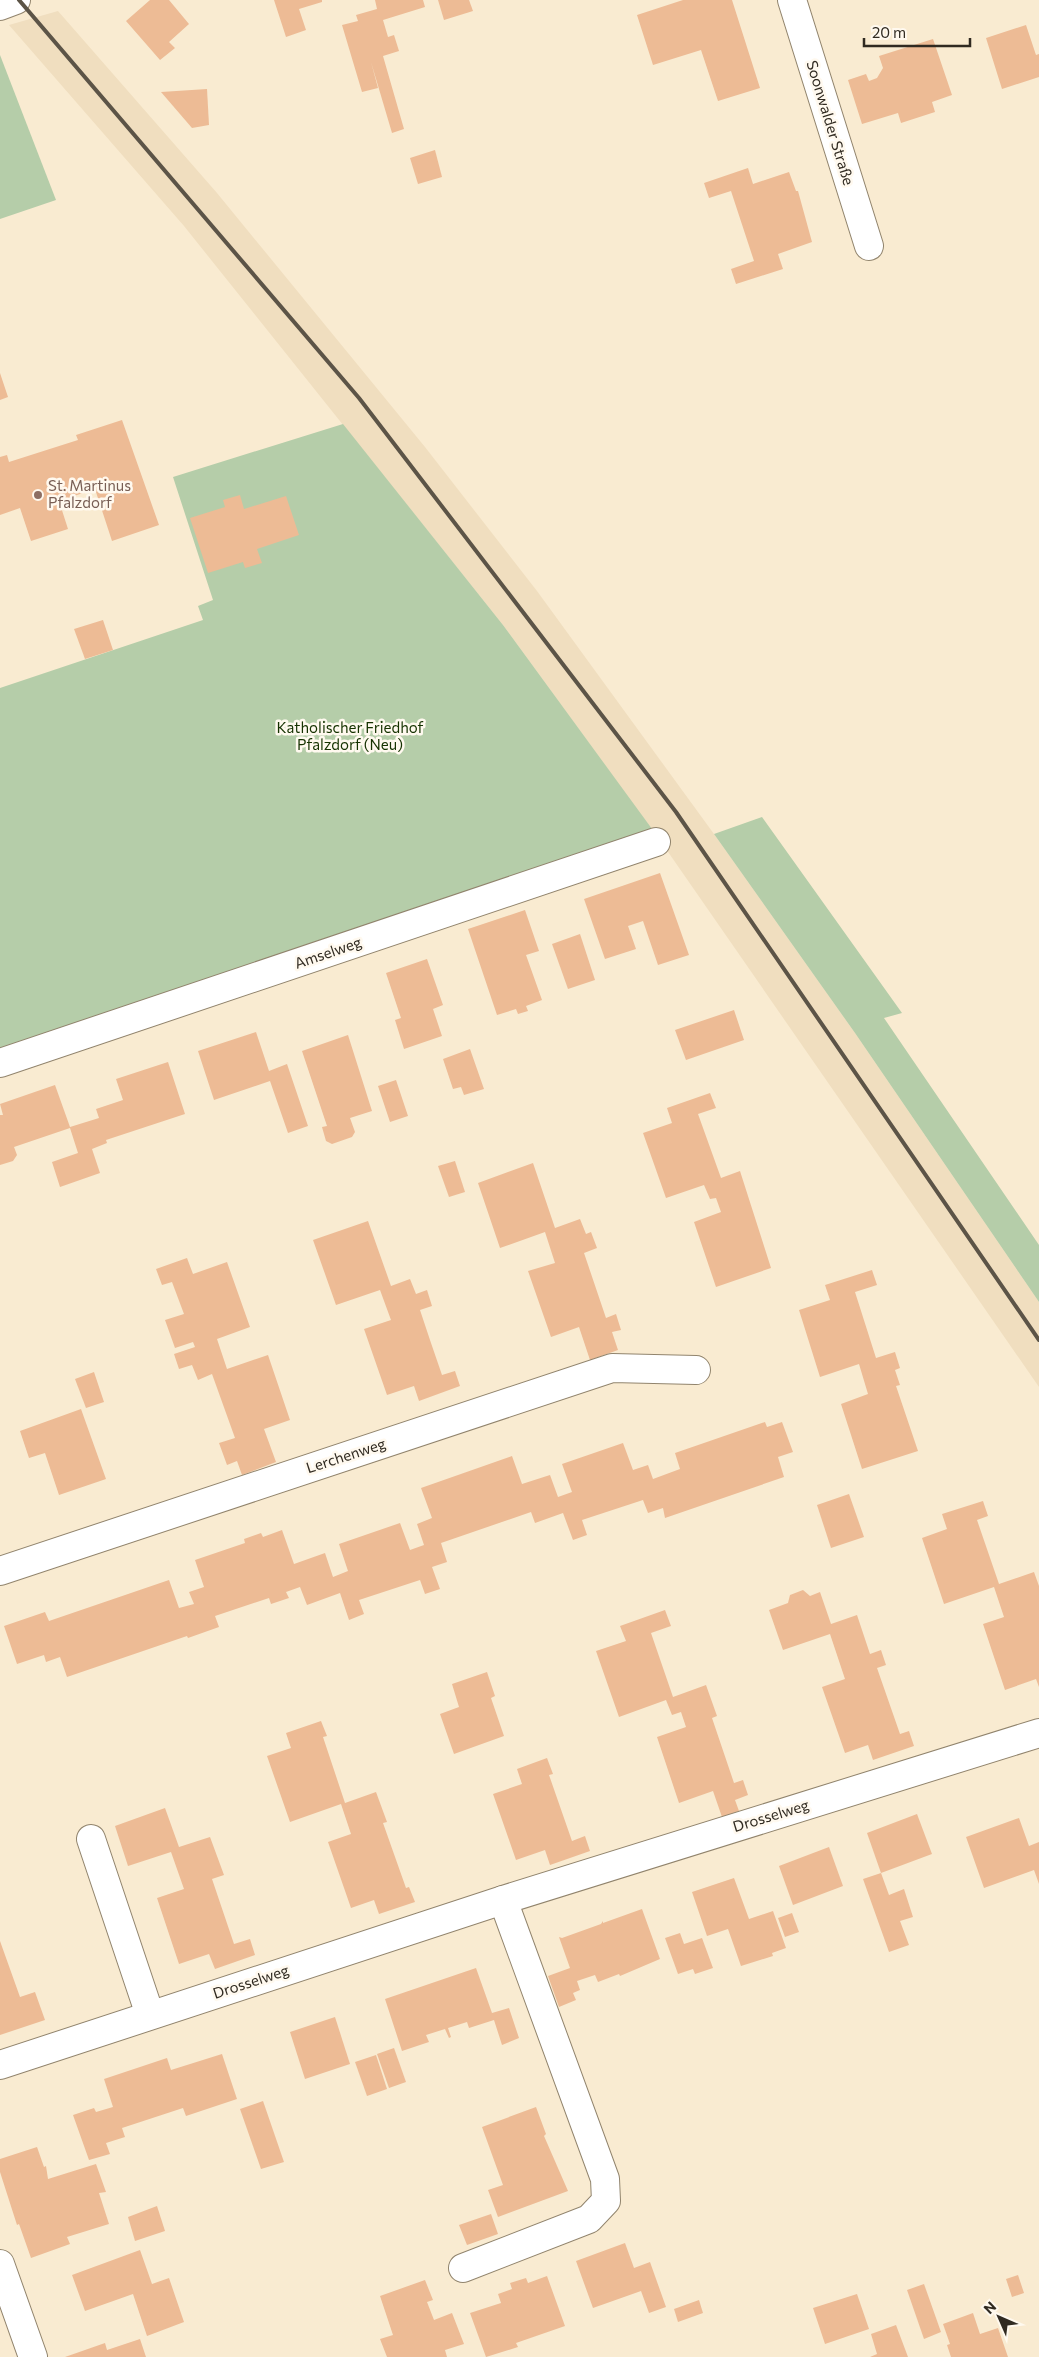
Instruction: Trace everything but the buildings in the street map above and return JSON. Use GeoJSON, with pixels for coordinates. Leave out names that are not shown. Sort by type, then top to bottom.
{"type":"FeatureCollection","features":[{"type":"Feature","properties":{"kind":"street"},"geometry":{"type":"LineString","coordinates":[[0,6],[16,0]]}},
{"type":"Feature","properties":{"kind":"street","name":"Soonwalder Straße"},"geometry":{"type":"LineString","coordinates":[[792,0],[869,246]]}},
{"type":"Feature","properties":{"kind":"street","name":"Amselweg"},"geometry":{"type":"LineString","coordinates":[[0,1064],[656,842]]}},
{"type":"Feature","properties":{"kind":"street","name":"Lerchenweg"},"geometry":{"type":"LineString","coordinates":[[0,1571],[612,1368],[696,1370]]}},
{"type":"Feature","properties":{"kind":"street","name":"Drosselweg"},"geometry":{"type":"LineString","coordinates":[[0,2064],[503,1900],[1039,1733]]}},
{"type":"Feature","properties":{"kind":"street"},"geometry":{"type":"LineString","coordinates":[[91,1839],[150,2015]]}},
{"type":"Feature","properties":{"kind":"street"},"geometry":{"type":"LineString","coordinates":[[463,2268],[589,2219],[606,2201],[606,2179],[503,1900]]}},
{"type":"Feature","properties":{"kind":"street"},"geometry":{"type":"LineString","coordinates":[[0,2264],[33,2357]]}},
{"type":"Feature","properties":{"kind":"shaded area"},"geometry":{"type":"Polygon","coordinates":[[[58,11],[217,193],[425,447],[537,591],[714,834],[855,1033],[1039,1302],[1039,1387],[666,849],[503,625],[184,226],[9,25],[58,11]]]}},
{"type":"Feature","properties":{"kind":"green space"},"geometry":{"type":"Polygon","coordinates":[[[0,55],[56,200],[0,219],[0,55]]]}},
{"type":"Feature","properties":{"kind":"green space","name":"Katholischer Friedhof Pfalzdorf (Neu)"},"geometry":{"type":"Polygon","coordinates":[[[343,424],[503,625],[655,833],[0,1050],[0,688],[203,620],[198,606],[213,600],[173,477],[343,424]]]}},
{"type":"Feature","properties":{"kind":"green space"},"geometry":{"type":"Polygon","coordinates":[[[762,817],[902,1013],[884,1018],[1039,1245],[1039,1302],[855,1033],[714,834],[762,817]]]}},
{"type":"Feature","properties":{"kind":"railway"},"geometry":{"type":"LineString","coordinates":[[19,0],[359,398],[676,812],[1039,1340]]}},
{"type":"Feature","properties":{"kind":"place","name":"St. Martinus Pfalzdorf"},"geometry":{"type":"Point","coordinates":[38,495]}}]}
